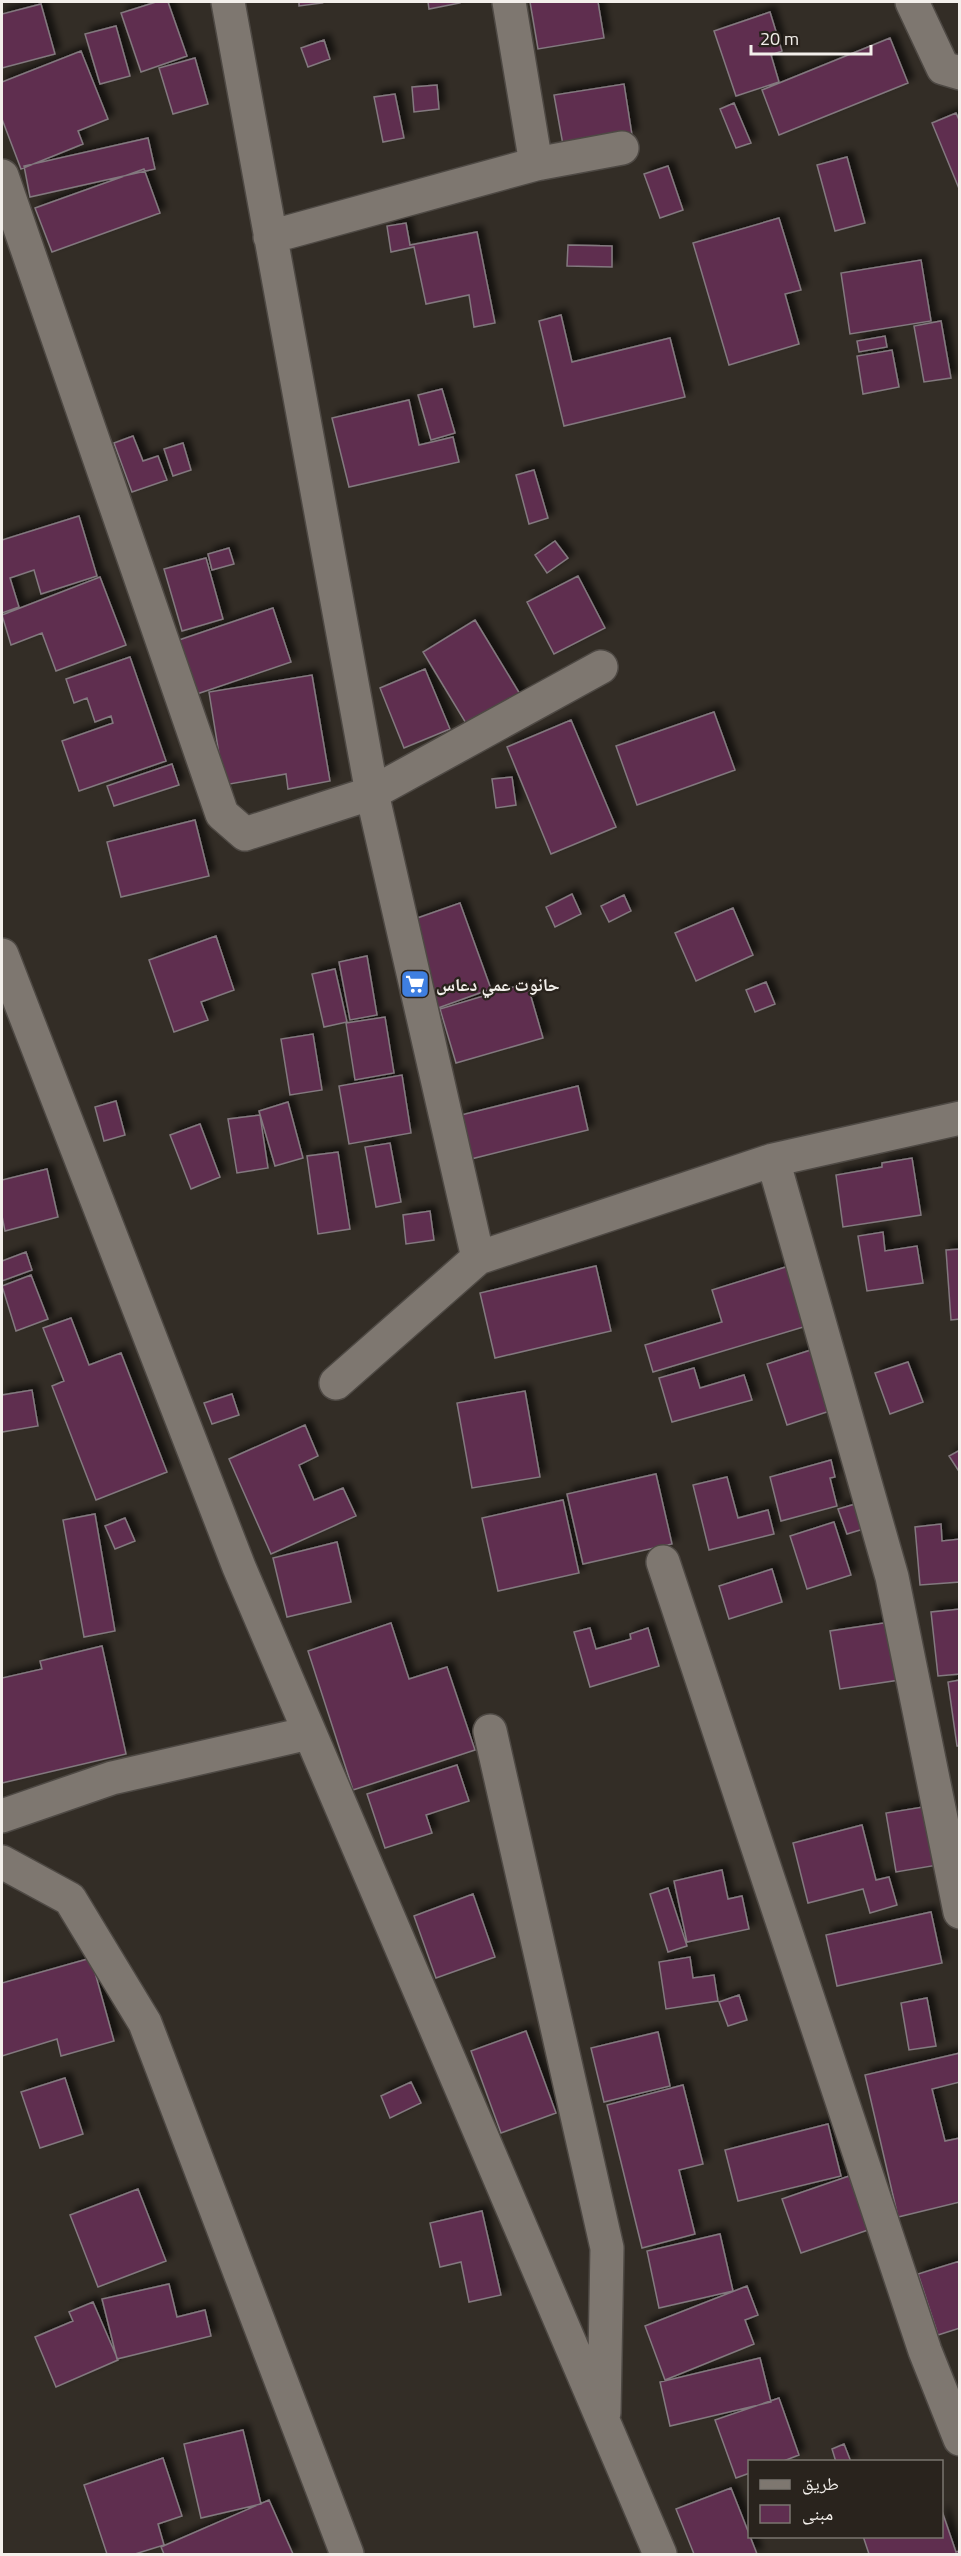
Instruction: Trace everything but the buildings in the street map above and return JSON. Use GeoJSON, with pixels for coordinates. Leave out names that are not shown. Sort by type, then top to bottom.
{"type":"FeatureCollection","features":[{"type":"Feature","properties":{"kind":"street"},"geometry":{"type":"LineString","coordinates":[[228,2],[372,793],[478,1258]]}},
{"type":"Feature","properties":{"kind":"street"},"geometry":{"type":"LineString","coordinates":[[509,2],[536,164]]}},
{"type":"Feature","properties":{"kind":"street"},"geometry":{"type":"LineString","coordinates":[[912,2],[943,68],[960,73]]}},
{"type":"Feature","properties":{"kind":"street"},"geometry":{"type":"LineString","coordinates":[[270,237],[536,164],[622,148]]}},
{"type":"Feature","properties":{"kind":"street"},"geometry":{"type":"LineString","coordinates":[[2,176],[222,814],[245,834],[372,793],[601,667]]}},
{"type":"Feature","properties":{"kind":"street"},"geometry":{"type":"LineString","coordinates":[[2,955],[239,1567],[660,2554]]}},
{"type":"Feature","properties":{"kind":"street"},"geometry":{"type":"LineString","coordinates":[[336,1383],[478,1258],[773,1160],[960,1118]]}},
{"type":"Feature","properties":{"kind":"street"},"geometry":{"type":"LineString","coordinates":[[773,1160],[892,1577],[960,1912]]}},
{"type":"Feature","properties":{"kind":"street"},"geometry":{"type":"LineString","coordinates":[[663,1562],[925,2351],[960,2439]]}},
{"type":"Feature","properties":{"kind":"street"},"geometry":{"type":"LineString","coordinates":[[490,1731],[607,2248],[604,2424]]}},
{"type":"Feature","properties":{"kind":"street"},"geometry":{"type":"LineString","coordinates":[[2,1816],[112,1778],[309,1732]]}},
{"type":"Feature","properties":{"kind":"street"},"geometry":{"type":"LineString","coordinates":[[2,1862],[70,1899],[145,2023],[347,2554]]}},
{"type":"Feature","properties":{"kind":"place","name":"حانوت عمي دعاس"},"geometry":{"type":"Point","coordinates":[415,984]}}]}
